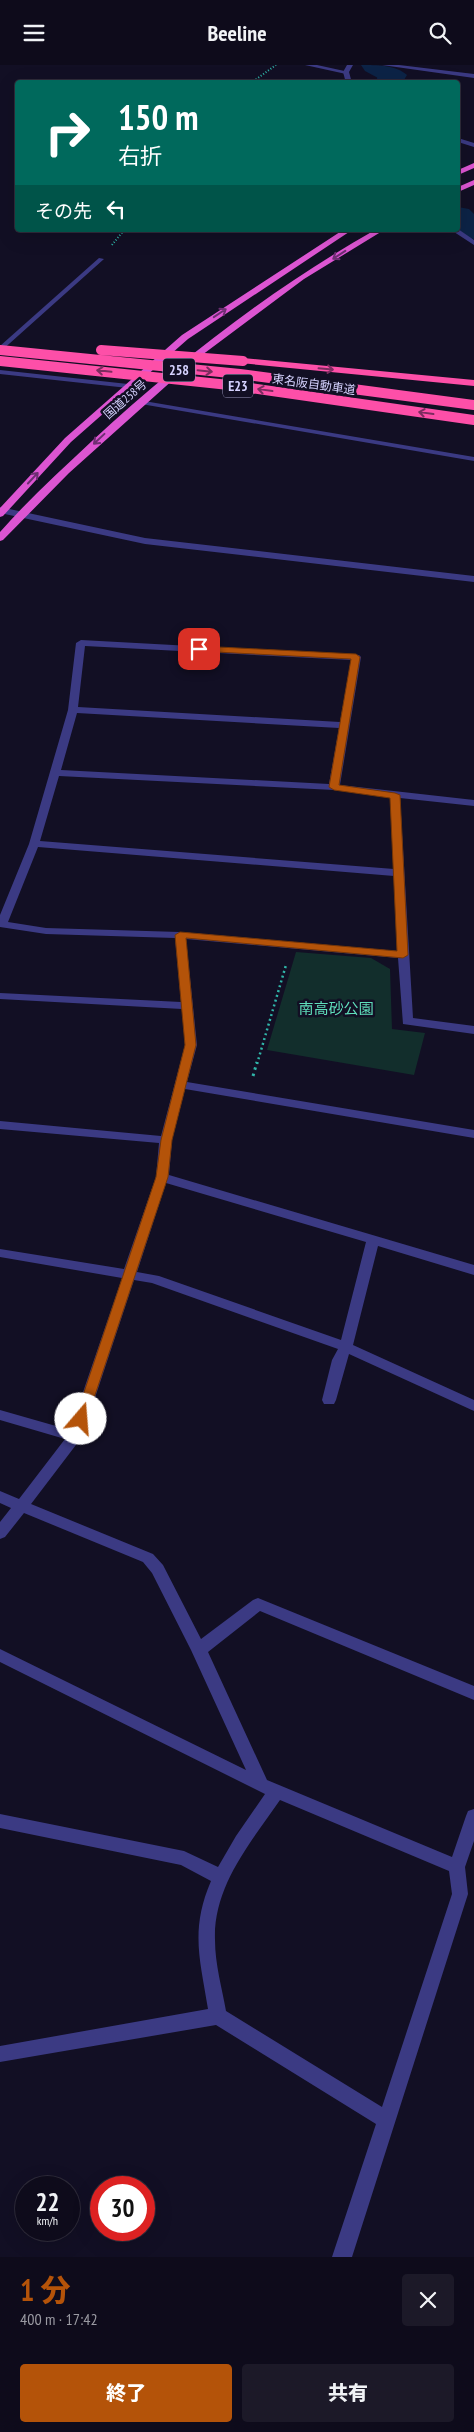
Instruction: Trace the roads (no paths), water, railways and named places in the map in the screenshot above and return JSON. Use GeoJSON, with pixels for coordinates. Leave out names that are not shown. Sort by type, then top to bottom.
{"type":"FeatureCollection","features":[{"type":"Feature","properties":{"kind":"highway"},"geometry":{"type":"LineString","coordinates":[[460,172],[474,165]]}},
{"type":"Feature","properties":{"kind":"highway"},"geometry":{"type":"LineString","coordinates":[[460,189],[474,182]]}},
{"type":"Feature","properties":{"kind":"highway","name":"国道258号"},"geometry":{"type":"LineString","coordinates":[[1,511],[68,440],[185,337],[345,232]]}},
{"type":"Feature","properties":{"kind":"highway","name":"国道258号"},"geometry":{"type":"LineString","coordinates":[[0,538],[20,513],[141,402],[219,336],[286,289],[377,232]]}},
{"type":"Feature","properties":{"kind":"highway"},"geometry":{"type":"LineString","coordinates":[[0,342],[242,361],[474,383]]}},
{"type":"Feature","properties":{"kind":"highway","name":"東名阪自動車道"},"geometry":{"type":"LineString","coordinates":[[0,350],[240,374],[474,405]]}},
{"type":"Feature","properties":{"kind":"highway","name":"東名阪自動車道"},"geometry":{"type":"LineString","coordinates":[[0,361],[229,385],[474,420]]}},
{"type":"Feature","properties":{"kind":"street"},"geometry":{"type":"LineString","coordinates":[[308,65],[346,72]]}},
{"type":"Feature","properties":{"kind":"street"},"geometry":{"type":"LineString","coordinates":[[348,80],[346,72],[350,65]]}},
{"type":"Feature","properties":{"kind":"street"},"geometry":{"type":"LineString","coordinates":[[385,65],[474,76]]}},
{"type":"Feature","properties":{"kind":"street"},"geometry":{"type":"LineString","coordinates":[[460,141],[474,145]]}},
{"type":"Feature","properties":{"kind":"street"},"geometry":{"type":"LineString","coordinates":[[457,232],[474,243]]}},
{"type":"Feature","properties":{"kind":"street"},"geometry":{"type":"LineString","coordinates":[[0,350],[100,259]]}},
{"type":"Feature","properties":{"kind":"street"},"geometry":{"type":"LineString","coordinates":[[0,372],[128,386]]}},
{"type":"Feature","properties":{"kind":"street"},"geometry":{"type":"LineString","coordinates":[[141,402],[474,459]]}},
{"type":"Feature","properties":{"kind":"street"},"geometry":{"type":"LineString","coordinates":[[1,511],[20,513],[98,532],[154,543],[474,579]]}},
{"type":"Feature","properties":{"kind":"street"},"geometry":{"type":"LineString","coordinates":[[334,787],[356,657],[81,643],[73,710],[34,844],[1,924],[46,931],[180,935],[403,955]]}},
{"type":"Feature","properties":{"kind":"street"},"geometry":{"type":"LineString","coordinates":[[73,710],[344,725]]}},
{"type":"Feature","properties":{"kind":"street"},"geometry":{"type":"LineString","coordinates":[[55,773],[334,787],[474,803]]}},
{"type":"Feature","properties":{"kind":"street"},"geometry":{"type":"LineString","coordinates":[[395,795],[406,1021],[474,1030]]}},
{"type":"Feature","properties":{"kind":"street"},"geometry":{"type":"LineString","coordinates":[[34,844],[399,873]]}},
{"type":"Feature","properties":{"kind":"street"},"geometry":{"type":"LineString","coordinates":[[0,1533],[75,1437],[162,1177],[166,1140],[191,1045],[180,935]]}},
{"type":"Feature","properties":{"kind":"street"},"geometry":{"type":"LineString","coordinates":[[0,996],[187,1006]]}},
{"type":"Feature","properties":{"kind":"street"},"geometry":{"type":"LineString","coordinates":[[182,1085],[474,1134]]}},
{"type":"Feature","properties":{"kind":"street"},"geometry":{"type":"LineString","coordinates":[[0,1125],[166,1140]]}},
{"type":"Feature","properties":{"kind":"street"},"geometry":{"type":"LineString","coordinates":[[162,1177],[474,1270]]}},
{"type":"Feature","properties":{"kind":"street"},"geometry":{"type":"LineString","coordinates":[[328,1400],[339,1360],[346,1347],[373,1240]]}},
{"type":"Feature","properties":{"kind":"street"},"geometry":{"type":"LineString","coordinates":[[0,1253],[130,1273],[154,1279],[346,1347],[474,1406]]}},
{"type":"Feature","properties":{"kind":"street"},"geometry":{"type":"LineString","coordinates":[[0,1415],[75,1437]]}},
{"type":"Feature","properties":{"kind":"street"},"geometry":{"type":"LineString","coordinates":[[0,1497],[22,1504],[148,1558],[158,1569],[269,1788]]}},
{"type":"Feature","properties":{"kind":"street"},"geometry":{"type":"LineString","coordinates":[[199,1650],[258,1604],[474,1693]]}},
{"type":"Feature","properties":{"kind":"street"},"geometry":{"type":"LineString","coordinates":[[0,1655],[269,1788],[457,1867]]}},
{"type":"Feature","properties":{"kind":"street"},"geometry":{"type":"LineString","coordinates":[[218,2016],[206,1934],[211,1898],[220,1877],[269,1788]]}},
{"type":"Feature","properties":{"kind":"street"},"geometry":{"type":"LineString","coordinates":[[342,2257],[460,1894],[457,1867],[474,1816]]}},
{"type":"Feature","properties":{"kind":"street"},"geometry":{"type":"LineString","coordinates":[[0,1821],[184,1858],[220,1877]]}},
{"type":"Feature","properties":{"kind":"street"},"geometry":{"type":"LineString","coordinates":[[0,2054],[218,2016],[387,2121]]}},
{"type":"Feature","properties":{"kind":"waterway"},"geometry":{"type":"LineString","coordinates":[[374,65],[393,75],[390,80]]}},
{"type":"Feature","properties":{"kind":"waterway"},"geometry":{"type":"LineString","coordinates":[[372,70],[381,75],[379,80]]}},
{"type":"Feature","properties":{"kind":"waterway"},"geometry":{"type":"LineString","coordinates":[[460,218],[474,230]]}},
{"type":"Feature","properties":{"kind":"park label","name":"南高砂公園"},"geometry":{"type":"Point","coordinates":[336,1008]}}]}
